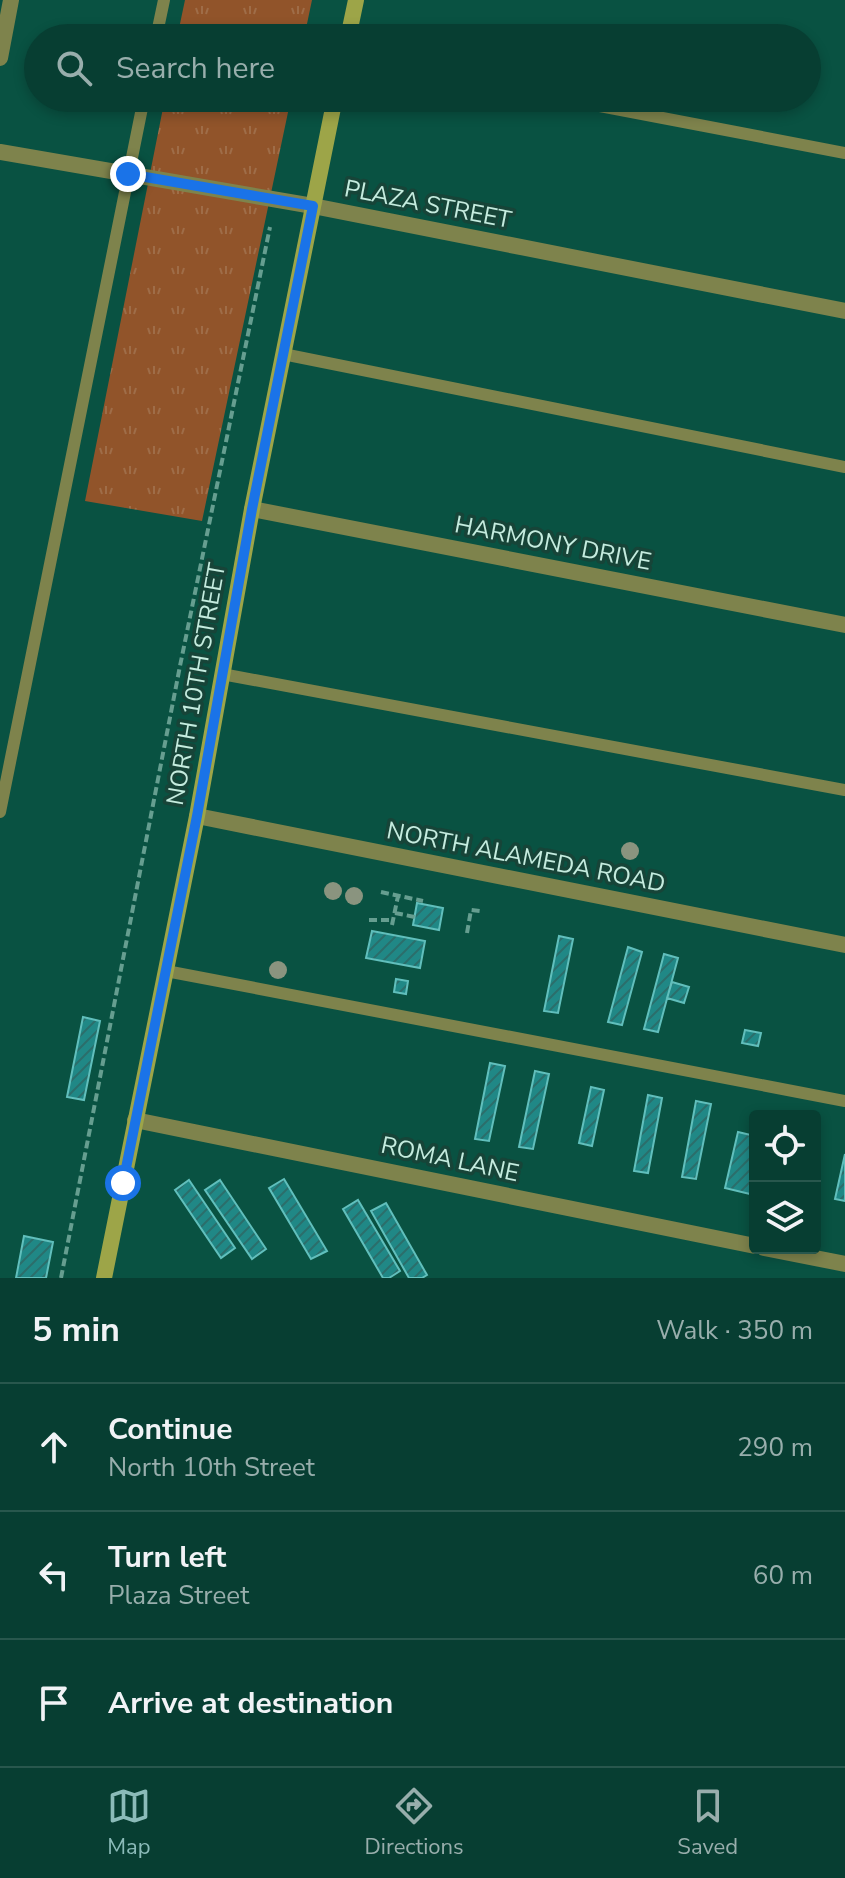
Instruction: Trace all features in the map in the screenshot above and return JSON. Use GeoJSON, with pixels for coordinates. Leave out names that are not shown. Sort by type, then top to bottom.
{"type":"FeatureCollection","features":[{"type":"Feature","properties":{"kind":"street"},"geometry":{"type":"LineString","coordinates":[[0,58],[11,0]]}},
{"type":"Feature","properties":{"kind":"street"},"geometry":{"type":"LineString","coordinates":[[351,24],[356,0]]}},
{"type":"Feature","properties":{"kind":"street","name":"NORTH 10TH STREET"},"geometry":{"type":"LineString","coordinates":[[104,1278],[197,816],[252,509],[332,112]]}},
{"type":"Feature","properties":{"kind":"street","name":"PLAZA STREET"},"geometry":{"type":"LineString","coordinates":[[0,152],[313,206],[845,311]]}},
{"type":"Feature","properties":{"kind":"street","name":"HARMONY DRIVE"},"geometry":{"type":"LineString","coordinates":[[252,509],[845,625]]}},
{"type":"Feature","properties":{"kind":"street","name":"NORTH ALAMEDA ROAD"},"geometry":{"type":"LineString","coordinates":[[197,816],[845,945]]}},
{"type":"Feature","properties":{"kind":"street","name":"ROMA LANE"},"geometry":{"type":"LineString","coordinates":[[135,1120],[749,1245]]}},
{"type":"Feature","properties":{"kind":"street"},"geometry":{"type":"LineString","coordinates":[[786,1254],[836,1268]]}},
{"type":"Feature","properties":{"kind":"lane"},"geometry":{"type":"LineString","coordinates":[[159,24],[164,0]]}},
{"type":"Feature","properties":{"kind":"lane"},"geometry":{"type":"LineString","coordinates":[[0,812],[141,112]]}},
{"type":"Feature","properties":{"kind":"lane"},"geometry":{"type":"LineString","coordinates":[[631,112],[845,153]]}},
{"type":"Feature","properties":{"kind":"lane"},"geometry":{"type":"LineString","coordinates":[[283,354],[845,467]]}},
{"type":"Feature","properties":{"kind":"lane"},"geometry":{"type":"LineString","coordinates":[[222,674],[845,790]]}},
{"type":"Feature","properties":{"kind":"lane"},"geometry":{"type":"LineString","coordinates":[[166,971],[845,1101]]}},
{"type":"Feature","properties":{"kind":"path"},"geometry":{"type":"LineString","coordinates":[[61,1278],[180,666],[270,227]]}},
{"type":"Feature","properties":{"kind":"path"},"geometry":{"type":"LineString","coordinates":[[381,892],[423,901]]}},
{"type":"Feature","properties":{"kind":"path"},"geometry":{"type":"LineString","coordinates":[[369,920],[393,923],[398,896]]}},
{"type":"Feature","properties":{"kind":"path"},"geometry":{"type":"LineString","coordinates":[[467,933],[471,910],[480,911]]}},
{"type":"Feature","properties":{"kind":"path"},"geometry":{"type":"LineString","coordinates":[[395,913],[415,917]]}},
{"type":"Feature","properties":{"kind":"green space"},"geometry":{"type":"Polygon","coordinates":[[[185,0],[312,0],[307,24],[180,24],[185,0]]]}},
{"type":"Feature","properties":{"kind":"green space"},"geometry":{"type":"Polygon","coordinates":[[[162,112],[288,112],[202,521],[85,501],[162,112]]]}},
{"type":"Feature","properties":{"kind":"building"},"geometry":{"type":"Polygon","coordinates":[[[417,903],[443,908],[439,930],[413,925],[417,903]]]}},
{"type":"Feature","properties":{"kind":"building"},"geometry":{"type":"Polygon","coordinates":[[[372,931],[425,941],[420,968],[366,958],[372,931]]]}},
{"type":"Feature","properties":{"kind":"building"},"geometry":{"type":"Polygon","coordinates":[[[559,936],[573,939],[558,1013],[544,1011],[559,936]]]}},
{"type":"Feature","properties":{"kind":"building"},"geometry":{"type":"Polygon","coordinates":[[[628,947],[642,952],[622,1025],[608,1022],[628,947]]]}},
{"type":"Feature","properties":{"kind":"building"},"geometry":{"type":"Polygon","coordinates":[[[664,954],[678,958],[658,1032],[644,1029],[664,954]]]}},
{"type":"Feature","properties":{"kind":"building"},"geometry":{"type":"Polygon","coordinates":[[[396,979],[408,981],[406,994],[394,992],[396,979]]]}},
{"type":"Feature","properties":{"kind":"building"},"geometry":{"type":"Polygon","coordinates":[[[672,982],[689,987],[684,1003],[667,998],[672,982]]]}},
{"type":"Feature","properties":{"kind":"building"},"geometry":{"type":"Polygon","coordinates":[[[83,1017],[100,1021],[84,1100],[67,1097],[83,1017]]]}},
{"type":"Feature","properties":{"kind":"building"},"geometry":{"type":"Polygon","coordinates":[[[745,1030],[761,1033],[758,1046],[742,1043],[745,1030]]]}},
{"type":"Feature","properties":{"kind":"building"},"geometry":{"type":"Polygon","coordinates":[[[490,1063],[505,1066],[489,1141],[475,1139],[490,1063]]]}},
{"type":"Feature","properties":{"kind":"building"},"geometry":{"type":"Polygon","coordinates":[[[535,1071],[549,1074],[533,1149],[519,1147],[535,1071]]]}},
{"type":"Feature","properties":{"kind":"building"},"geometry":{"type":"Polygon","coordinates":[[[591,1087],[604,1090],[592,1146],[579,1143],[591,1087]]]}},
{"type":"Feature","properties":{"kind":"building"},"geometry":{"type":"Polygon","coordinates":[[[648,1095],[662,1098],[648,1173],[634,1171],[648,1095]]]}},
{"type":"Feature","properties":{"kind":"building"},"geometry":{"type":"Polygon","coordinates":[[[696,1101],[711,1104],[696,1179],[682,1177],[696,1101]]]}},
{"type":"Feature","properties":{"kind":"building"},"geometry":{"type":"Polygon","coordinates":[[[738,1132],[749,1135],[749,1194],[725,1188],[738,1132]]]}},
{"type":"Feature","properties":{"kind":"building"},"geometry":{"type":"Polygon","coordinates":[[[845,1154],[845,1201],[835,1199],[845,1154]]]}},
{"type":"Feature","properties":{"kind":"building"},"geometry":{"type":"Polygon","coordinates":[[[284,1179],[327,1251],[311,1259],[269,1188],[284,1179]]]}},
{"type":"Feature","properties":{"kind":"building"},"geometry":{"type":"Polygon","coordinates":[[[189,1180],[235,1248],[221,1258],[175,1190],[189,1180]]]}},
{"type":"Feature","properties":{"kind":"building"},"geometry":{"type":"Polygon","coordinates":[[[220,1180],[266,1249],[252,1259],[205,1190],[220,1180]]]}},
{"type":"Feature","properties":{"kind":"building"},"geometry":{"type":"Polygon","coordinates":[[[358,1200],[400,1271],[389,1278],[383,1278],[343,1209],[358,1200]]]}},
{"type":"Feature","properties":{"kind":"building"},"geometry":{"type":"Polygon","coordinates":[[[386,1203],[427,1275],[422,1278],[409,1278],[371,1211],[386,1203]]]}},
{"type":"Feature","properties":{"kind":"building"},"geometry":{"type":"Polygon","coordinates":[[[24,1236],[53,1242],[46,1278],[16,1278],[24,1236]]]}},
{"type":"Feature","properties":{"kind":"route"},"geometry":{"type":"LineString","coordinates":[[123,1183],[197,816],[252,509],[313,206],[128,174]]}}]}
